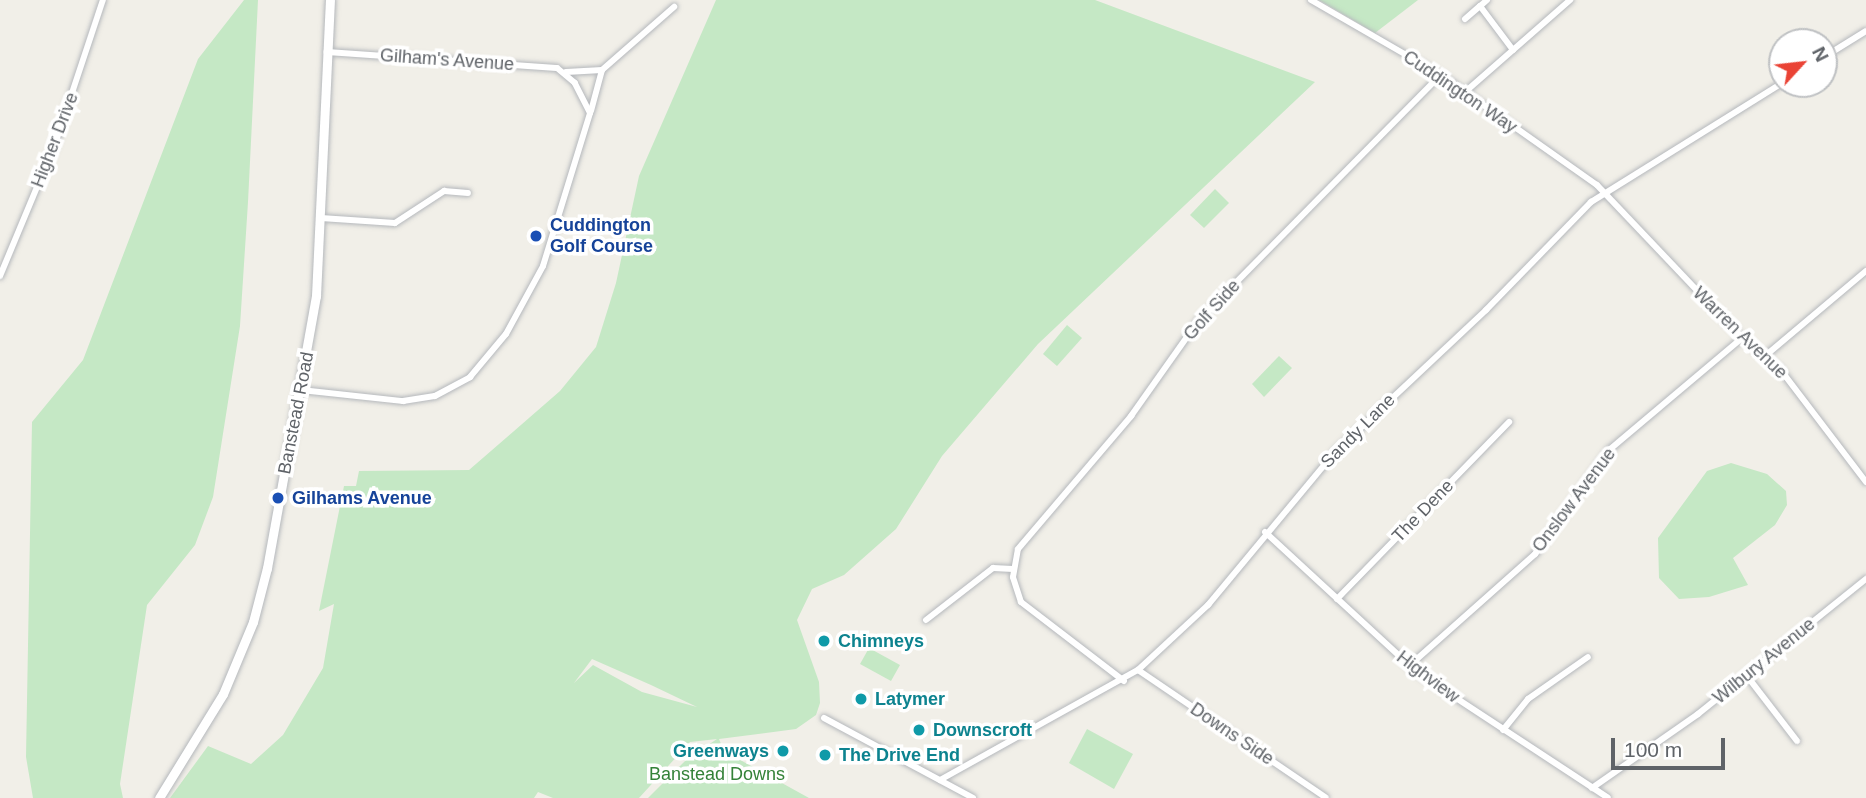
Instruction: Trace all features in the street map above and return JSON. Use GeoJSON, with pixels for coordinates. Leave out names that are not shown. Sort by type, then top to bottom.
{"type":"FeatureCollection","features":[{"type":"Feature","properties":{"kind":"street","name":"Higher Drive"},"geometry":{"type":"LineString","coordinates":[[0,276],[64,120],[103,0]]}},
{"type":"Feature","properties":{"kind":"street","name":"Banstead Road"},"geometry":{"type":"LineString","coordinates":[[159,798],[208,726],[253,622],[301,390],[316,296],[330,0]]}},
{"type":"Feature","properties":{"kind":"street","name":"Cuddington Way"},"geometry":{"type":"LineString","coordinates":[[1311,0],[1441,75],[1603,193]]}},
{"type":"Feature","properties":{"kind":"street"},"geometry":{"type":"LineString","coordinates":[[1465,19],[1487,0]]}},
{"type":"Feature","properties":{"kind":"street"},"geometry":{"type":"LineString","coordinates":[[1465,92],[1570,0]]}},
{"type":"Feature","properties":{"kind":"street"},"geometry":{"type":"LineString","coordinates":[[1480,6],[1513,50]]}},
{"type":"Feature","properties":{"kind":"street"},"geometry":{"type":"LineString","coordinates":[[301,390],[403,401],[435,397],[470,377],[506,334],[543,266],[602,70],[674,7]]}},
{"type":"Feature","properties":{"kind":"street"},"geometry":{"type":"LineString","coordinates":[[1838,49],[1866,32]]}},
{"type":"Feature","properties":{"kind":"street","name":"Gilham's Avenue"},"geometry":{"type":"LineString","coordinates":[[327,52],[557,68],[566,72],[602,70]]}},
{"type":"Feature","properties":{"kind":"street"},"geometry":{"type":"LineString","coordinates":[[566,72],[590,113]]}},
{"type":"Feature","properties":{"kind":"street","name":"Golf Side"},"geometry":{"type":"LineString","coordinates":[[1013,569],[1025,539],[1131,416],[1199,320],[1441,75]]}},
{"type":"Feature","properties":{"kind":"street","name":"Sandy Lane"},"geometry":{"type":"LineString","coordinates":[[940,780],[1124,681],[1138,670],[1208,605],[1265,532],[1361,426],[1603,193],[1768,92]]}},
{"type":"Feature","properties":{"kind":"street"},"geometry":{"type":"LineString","coordinates":[[321,218],[395,223],[444,191],[468,193]]}},
{"type":"Feature","properties":{"kind":"street","name":"Warren Avenue"},"geometry":{"type":"LineString","coordinates":[[1603,193],[1742,338],[1765,356],[1791,383],[1866,482]]}},
{"type":"Feature","properties":{"kind":"street"},"geometry":{"type":"LineString","coordinates":[[1765,356],[1866,271]]}},
{"type":"Feature","properties":{"kind":"street","name":"Onslow Avenue"},"geometry":{"type":"LineString","coordinates":[[1409,666],[1535,554],[1609,450],[1742,338]]}},
{"type":"Feature","properties":{"kind":"street","name":"The Dene"},"geometry":{"type":"LineString","coordinates":[[1337,599],[1509,422]]}},
{"type":"Feature","properties":{"kind":"street","name":"Highview"},"geometry":{"type":"LineString","coordinates":[[1265,532],[1409,666],[1608,798]]}},
{"type":"Feature","properties":{"kind":"street"},"geometry":{"type":"LineString","coordinates":[[926,620],[993,568],[1013,569],[1017,596],[1026,609],[1124,681]]}},
{"type":"Feature","properties":{"kind":"street","name":"Wilbury Avenue"},"geometry":{"type":"LineString","coordinates":[[1592,788],[1747,676],[1866,579]]}},
{"type":"Feature","properties":{"kind":"street"},"geometry":{"type":"LineString","coordinates":[[1503,730],[1528,699],[1588,657]]}},
{"type":"Feature","properties":{"kind":"street","name":"Downs Side"},"geometry":{"type":"LineString","coordinates":[[1138,670],[1326,798]]}},
{"type":"Feature","properties":{"kind":"street"},"geometry":{"type":"LineString","coordinates":[[1747,676],[1797,741]]}},
{"type":"Feature","properties":{"kind":"street"},"geometry":{"type":"LineString","coordinates":[[824,718],[973,798]]}},
{"type":"Feature","properties":{"kind":"green space"},"geometry":{"type":"Polygon","coordinates":[[[244,0],[258,0],[248,202],[240,326],[213,497],[195,545],[147,605],[120,784],[123,798],[33,798],[26,757],[32,422],[83,360],[198,59],[244,0]]]}},
{"type":"Feature","properties":{"kind":"green space","name":"Cuddington Golf Course"},"geometry":{"type":"Polygon","coordinates":[[[716,0],[1095,0],[1315,82],[1038,344],[942,456],[896,529],[844,575],[812,589],[797,620],[819,682],[820,703],[816,715],[796,729],[719,739],[724,751],[809,798],[648,798],[687,759],[717,739],[690,742],[639,798],[553,798],[538,792],[534,798],[170,798],[208,746],[251,764],[283,735],[323,668],[334,604],[319,611],[344,486],[356,486],[359,471],[469,470],[560,391],[596,347],[616,283],[639,176],[716,0]],[[592,659],[574,683],[593,665],[642,692],[697,707],[592,659]]]}},
{"type":"Feature","properties":{"kind":"green space"},"geometry":{"type":"Polygon","coordinates":[[[1319,0],[1418,0],[1375,33],[1319,0]]]}},
{"type":"Feature","properties":{"kind":"green space"},"geometry":{"type":"Polygon","coordinates":[[[1215,189],[1229,203],[1204,228],[1190,215],[1215,189]]]}},
{"type":"Feature","properties":{"kind":"green space"},"geometry":{"type":"Polygon","coordinates":[[[1067,325],[1082,338],[1057,366],[1043,354],[1067,325]]]}},
{"type":"Feature","properties":{"kind":"green space"},"geometry":{"type":"Polygon","coordinates":[[[1279,356],[1292,368],[1264,397],[1252,384],[1279,356]]]}},
{"type":"Feature","properties":{"kind":"green space"},"geometry":{"type":"Polygon","coordinates":[[[1731,463],[1767,474],[1786,491],[1787,505],[1775,525],[1733,558],[1748,585],[1709,597],[1679,599],[1659,578],[1658,538],[1707,471],[1731,463]]]}},
{"type":"Feature","properties":{"kind":"green space"},"geometry":{"type":"Polygon","coordinates":[[[869,648],[900,665],[891,681],[860,664],[869,648]]]}},
{"type":"Feature","properties":{"kind":"green space"},"geometry":{"type":"Polygon","coordinates":[[[1087,729],[1133,754],[1114,789],[1069,763],[1087,729]]]}},
{"type":"Feature","properties":{"kind":"place","name":"Cuddington Golf Course"},"geometry":{"type":"Point","coordinates":[536,236]}},
{"type":"Feature","properties":{"kind":"place","name":"Gilhams Avenue"},"geometry":{"type":"Point","coordinates":[278,498]}},
{"type":"Feature","properties":{"kind":"place","name":"Chimneys"},"geometry":{"type":"Point","coordinates":[824,641]}},
{"type":"Feature","properties":{"kind":"place","name":"Latymer"},"geometry":{"type":"Point","coordinates":[861,699]}},
{"type":"Feature","properties":{"kind":"place","name":"Downscroft"},"geometry":{"type":"Point","coordinates":[919,730]}},
{"type":"Feature","properties":{"kind":"place","name":"Greenways"},"geometry":{"type":"Point","coordinates":[783,751]}},
{"type":"Feature","properties":{"kind":"place","name":"The Drive End"},"geometry":{"type":"Point","coordinates":[825,755]}},
{"type":"Feature","properties":{"kind":"park label","name":"Banstead Downs"},"geometry":{"type":"Point","coordinates":[717,774]}}]}
